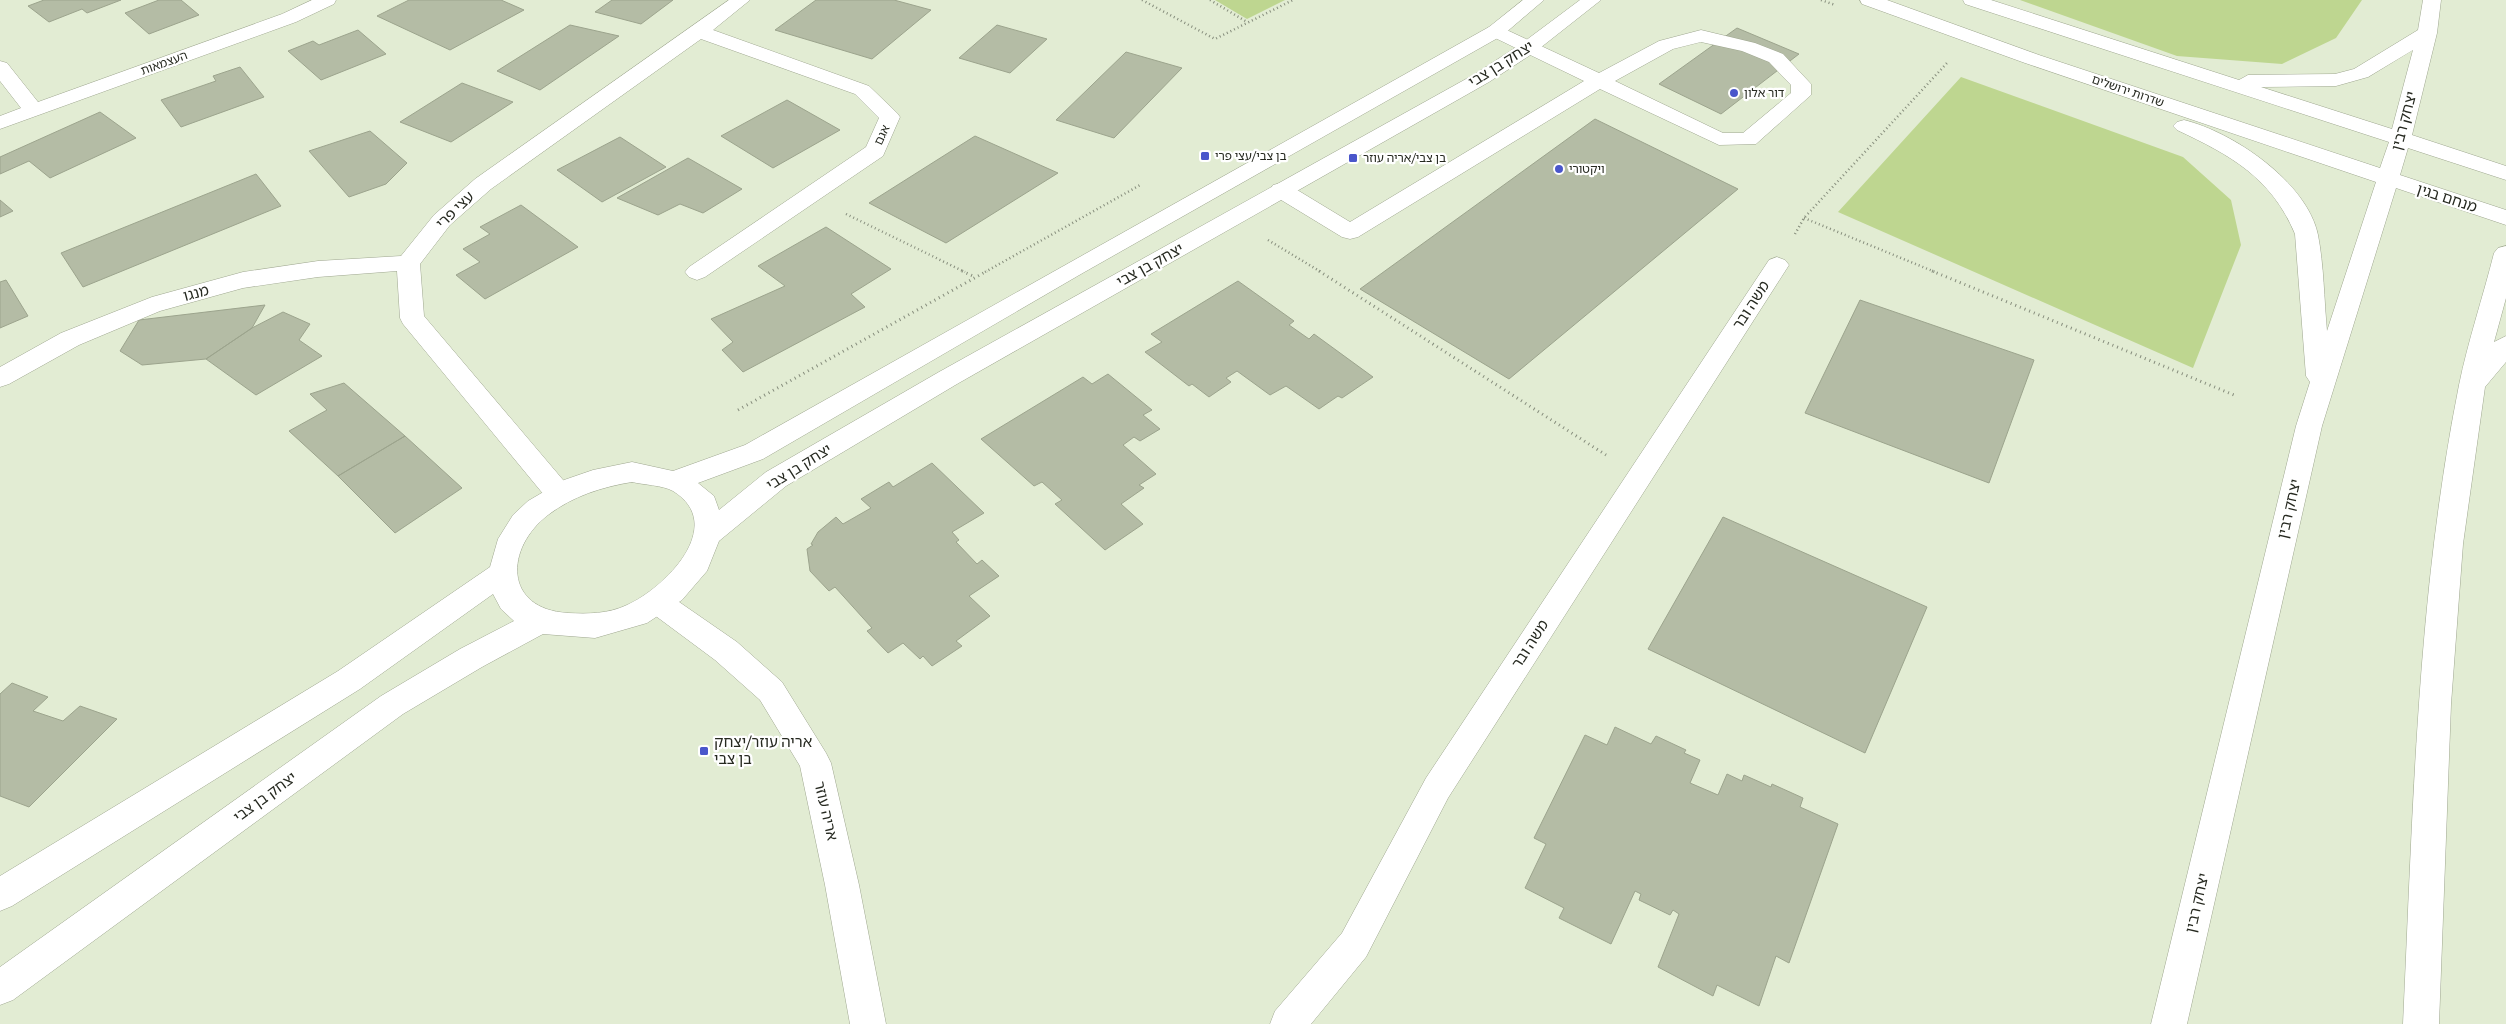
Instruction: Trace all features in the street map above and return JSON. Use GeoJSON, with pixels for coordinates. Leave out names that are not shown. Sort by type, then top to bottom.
{"type":"FeatureCollection","features":[{"type":"Feature","properties":{"kind":"street","name":"העצמאות"},"geometry":{"type":"LineString","coordinates":[[0,123],[32,109],[289,18],[327,0]]}},
{"type":"Feature","properties":{"kind":"street","name":"עצי פרי"},"geometry":{"type":"LineString","coordinates":[[408,263],[442,220],[483,184],[699,32],[741,0]]}},
{"type":"Feature","properties":{"kind":"street","name":"יצחק בן צבי"},"geometry":{"type":"LineString","coordinates":[[676,480],[754,452],[1073,268],[1496,31],[1535,0]]}},
{"type":"Feature","properties":{"kind":"street","name":"שדרות ירושלים"},"geometry":{"type":"LineString","coordinates":[[1869,0],[2032,59],[2388,179]]}},
{"type":"Feature","properties":{"kind":"street"},"geometry":{"type":"LineString","coordinates":[[1972,0],[2506,173]]}},
{"type":"Feature","properties":{"kind":"street","name":"יצחק רבין"},"geometry":{"type":"LineString","coordinates":[[2169,1024],[2251,668],[2320,387],[2400,140],[2427,33],[2432,0]]}},
{"type":"Feature","properties":{"kind":"street","name":"יצחק בן צבי"},"geometry":{"type":"LineString","coordinates":[[709,534],[776,479],[948,378],[1482,78],[1594,1]]}},
{"type":"Feature","properties":{"kind":"street"},"geometry":{"type":"LineString","coordinates":[[1281,190],[1350,232],[1599,81],[1666,45],[1701,36],[1748,47],[1776,58],[1801,84],[1801,95],[1748,139],[1719,139],[1599,81],[1528,48],[1496,31]]}},
{"type":"Feature","properties":{"kind":"street","name":"אגם"},"geometry":{"type":"LineString","coordinates":[[697,272],[875,151],[890,118],[862,90],[699,32]]}},
{"type":"Feature","properties":{"kind":"street"},"geometry":{"type":"LineString","coordinates":[[2202,76],[2256,82],[2336,80],[2360,73],[2427,33]]}},
{"type":"Feature","properties":{"kind":"street"},"geometry":{"type":"LineString","coordinates":[[2032,59],[2210,138],[2262,168],[2282,189],[2300,216],[2306,234],[2320,387]]}},
{"type":"Feature","properties":{"kind":"street"},"geometry":{"type":"LineString","coordinates":[[0,67],[32,109]]}},
{"type":"Feature","properties":{"kind":"street","name":"מנחם בגין"},"geometry":{"type":"LineString","coordinates":[[2388,179],[2506,218]]}},
{"type":"Feature","properties":{"kind":"street"},"geometry":{"type":"LineString","coordinates":[[2421,1024],[2435,702],[2450,534],[2473,385],[2506,253]]}},
{"type":"Feature","properties":{"kind":"street"},"geometry":{"type":"LineString","coordinates":[[408,263],[412,318],[559,494]]}},
{"type":"Feature","properties":{"kind":"street","name":"מנגו"},"geometry":{"type":"LineString","coordinates":[[0,378],[70,340],[152,305],[243,280],[318,268],[408,263]]}},
{"type":"Feature","properties":{"kind":"street","name":"משה ובר"},"geometry":{"type":"LineString","coordinates":[[1288,1024],[1354,945],[1437,788],[1776,265]]}},
{"type":"Feature","properties":{"kind":"street"},"geometry":{"type":"LineString","coordinates":[[2473,385],[2506,345]]}},
{"type":"Feature","properties":{"kind":"street"},"geometry":{"type":"LineString","coordinates":[[632,472],[655,474],[676,480],[691,489],[702,502],[709,516],[709,534],[702,558],[684,581],[659,603],[636,614],[586,627],[562,626],[540,621],[523,612],[512,601],[504,588],[502,572],[506,551],[518,529],[536,510],[559,494],[607,476],[632,472]]}},
{"type":"Feature","properties":{"kind":"street"},"geometry":{"type":"LineString","coordinates":[[2,892],[349,680],[502,572]]}},
{"type":"Feature","properties":{"kind":"street","name":"אריה עוזר"},"geometry":{"type":"LineString","coordinates":[[659,603],[726,651],[771,691],[815,763],[842,886],[868,1024]]}},
{"type":"Feature","properties":{"kind":"street","name":"יצחק בן צבי"},"geometry":{"type":"LineString","coordinates":[[0,988],[392,705],[471,658],[540,621]]}},
{"type":"Feature","properties":{"kind":"path"},"geometry":{"type":"LineString","coordinates":[[1142,0],[1215,40],[1293,0]]}},
{"type":"Feature","properties":{"kind":"path"},"geometry":{"type":"LineString","coordinates":[[1210,0],[1248,23]]}},
{"type":"Feature","properties":{"kind":"path"},"geometry":{"type":"LineString","coordinates":[[1776,265],[1804,218],[1952,57]]}},
{"type":"Feature","properties":{"kind":"path"},"geometry":{"type":"LineString","coordinates":[[738,410],[1142,184]]}},
{"type":"Feature","properties":{"kind":"path"},"geometry":{"type":"LineString","coordinates":[[809,196],[975,277]]}},
{"type":"Feature","properties":{"kind":"path"},"geometry":{"type":"LineString","coordinates":[[1804,218],[2234,395]]}},
{"type":"Feature","properties":{"kind":"path"},"geometry":{"type":"LineString","coordinates":[[1233,219],[1338,282],[1640,477]]}},
{"type":"Feature","properties":{"kind":"green space"},"geometry":{"type":"Polygon","coordinates":[[[1215,0],[1285,0],[1247,19],[1215,0]]]}},
{"type":"Feature","properties":{"kind":"green space"},"geometry":{"type":"Polygon","coordinates":[[[2020,0],[2362,0],[2336,38],[2282,64],[2177,56],[2020,0]]]}},
{"type":"Feature","properties":{"kind":"green space"},"geometry":{"type":"Polygon","coordinates":[[[1961,77],[2183,157],[2231,200],[2241,245],[2193,368],[1838,212],[1961,77]]]}},
{"type":"Feature","properties":{"kind":"building"},"geometry":{"type":"Polygon","coordinates":[[[44,0],[121,0],[87,13],[82,9],[49,22],[28,6],[44,0]]]}},
{"type":"Feature","properties":{"kind":"building"},"geometry":{"type":"Polygon","coordinates":[[[159,0],[181,0],[199,15],[149,34],[125,13],[159,0]]]}},
{"type":"Feature","properties":{"kind":"building"},"geometry":{"type":"Polygon","coordinates":[[[409,0],[501,0],[524,10],[450,50],[377,16],[409,0]]]}},
{"type":"Feature","properties":{"kind":"building"},"geometry":{"type":"Polygon","coordinates":[[[612,0],[673,0],[641,24],[595,12],[612,0]]]}},
{"type":"Feature","properties":{"kind":"building"},"geometry":{"type":"Polygon","coordinates":[[[816,0],[894,0],[931,10],[872,59],[775,30],[816,0]]]}},
{"type":"Feature","properties":{"kind":"building"},"geometry":{"type":"Polygon","coordinates":[[[570,25],[619,36],[540,90],[497,71],[570,25]]]}},
{"type":"Feature","properties":{"kind":"building"},"geometry":{"type":"Polygon","coordinates":[[[997,25],[1047,39],[1010,73],[959,58],[997,25]]]}},
{"type":"Feature","properties":{"kind":"building"},"geometry":{"type":"Polygon","coordinates":[[[1737,28],[1799,54],[1721,114],[1659,84],[1737,28]]]}},
{"type":"Feature","properties":{"kind":"building"},"geometry":{"type":"Polygon","coordinates":[[[358,30],[386,54],[321,80],[288,51],[313,41],[319,45],[358,30]]]}},
{"type":"Feature","properties":{"kind":"building"},"geometry":{"type":"Polygon","coordinates":[[[1126,52],[1182,68],[1114,138],[1056,120],[1126,52]]]}},
{"type":"Feature","properties":{"kind":"building"},"geometry":{"type":"Polygon","coordinates":[[[240,67],[264,97],[181,127],[161,100],[216,81],[213,76],[240,67]]]}},
{"type":"Feature","properties":{"kind":"building"},"geometry":{"type":"Polygon","coordinates":[[[462,83],[513,102],[451,142],[400,122],[462,83]]]}},
{"type":"Feature","properties":{"kind":"building"},"geometry":{"type":"Polygon","coordinates":[[[787,100],[840,130],[773,168],[721,136],[787,100]]]}},
{"type":"Feature","properties":{"kind":"building"},"geometry":{"type":"Polygon","coordinates":[[[100,112],[136,138],[50,178],[29,161],[0,174],[0,157],[100,112]]]}},
{"type":"Feature","properties":{"kind":"building"},"geometry":{"type":"Polygon","coordinates":[[[1595,119],[1738,189],[1509,379],[1360,289],[1595,119]]]}},
{"type":"Feature","properties":{"kind":"building"},"geometry":{"type":"Polygon","coordinates":[[[370,131],[407,163],[386,184],[349,197],[309,151],[370,131]]]}},
{"type":"Feature","properties":{"kind":"building"},"geometry":{"type":"Polygon","coordinates":[[[975,136],[1058,173],[946,243],[869,203],[975,136]]]}},
{"type":"Feature","properties":{"kind":"building"},"geometry":{"type":"Polygon","coordinates":[[[620,137],[666,167],[602,202],[557,170],[620,137]]]}},
{"type":"Feature","properties":{"kind":"building"},"geometry":{"type":"Polygon","coordinates":[[[688,158],[742,189],[703,213],[680,204],[658,215],[617,198],[688,158]]]}},
{"type":"Feature","properties":{"kind":"building"},"geometry":{"type":"Polygon","coordinates":[[[256,174],[281,206],[83,287],[61,253],[256,174]]]}},
{"type":"Feature","properties":{"kind":"building"},"geometry":{"type":"Polygon","coordinates":[[[0,200],[13,211],[0,217],[0,200]]]}},
{"type":"Feature","properties":{"kind":"building"},"geometry":{"type":"Polygon","coordinates":[[[521,205],[578,247],[485,299],[456,275],[480,262],[463,249],[490,234],[480,227],[521,205]]]}},
{"type":"Feature","properties":{"kind":"building"},"geometry":{"type":"Polygon","coordinates":[[[826,227],[891,269],[851,294],[865,307],[743,372],[722,350],[733,342],[711,319],[785,286],[758,266],[826,227]]]}},
{"type":"Feature","properties":{"kind":"building"},"geometry":{"type":"Polygon","coordinates":[[[6,280],[28,316],[0,328],[0,282],[6,280]]]}},
{"type":"Feature","properties":{"kind":"building"},"geometry":{"type":"Polygon","coordinates":[[[1238,281],[1294,321],[1289,325],[1309,339],[1314,334],[1373,377],[1342,398],[1338,396],[1319,409],[1286,386],[1270,395],[1237,371],[1226,378],[1231,382],[1209,397],[1192,384],[1189,386],[1145,352],[1162,342],[1151,334],[1238,281]]]}},
{"type":"Feature","properties":{"kind":"building"},"geometry":{"type":"Polygon","coordinates":[[[1860,300],[2034,360],[1989,483],[1805,413],[1860,300]]]}},
{"type":"Feature","properties":{"kind":"building"},"geometry":{"type":"Polygon","coordinates":[[[265,305],[252,328],[206,359],[142,365],[120,351],[139,320],[265,305]]]}},
{"type":"Feature","properties":{"kind":"building"},"geometry":{"type":"Polygon","coordinates":[[[283,312],[310,324],[299,340],[322,356],[256,395],[206,359],[252,328],[283,312]]]}},
{"type":"Feature","properties":{"kind":"building"},"geometry":{"type":"Polygon","coordinates":[[[1108,374],[1152,410],[1143,415],[1160,429],[1140,441],[1134,437],[1123,445],[1156,474],[1139,485],[1144,488],[1121,504],[1143,524],[1105,550],[1055,504],[1062,500],[1042,482],[1034,486],[981,439],[1083,377],[1092,384],[1108,374]]]}},
{"type":"Feature","properties":{"kind":"building"},"geometry":{"type":"Polygon","coordinates":[[[344,383],[405,436],[338,476],[289,431],[327,410],[310,394],[344,383]]]}},
{"type":"Feature","properties":{"kind":"building"},"geometry":{"type":"Polygon","coordinates":[[[405,436],[462,488],[395,533],[338,476],[405,436]]]}},
{"type":"Feature","properties":{"kind":"building"},"geometry":{"type":"Polygon","coordinates":[[[932,463],[984,513],[952,532],[959,540],[956,542],[977,564],[982,560],[999,576],[969,596],[990,616],[956,641],[962,646],[932,666],[923,656],[920,659],[903,643],[888,653],[867,631],[872,628],[835,587],[829,591],[810,571],[807,549],[813,545],[811,544],[818,532],[836,517],[843,524],[871,508],[861,499],[889,482],[893,487],[932,463]]]}},
{"type":"Feature","properties":{"kind":"building"},"geometry":{"type":"Polygon","coordinates":[[[1723,517],[1927,607],[1865,753],[1648,649],[1723,517]]]}},
{"type":"Feature","properties":{"kind":"building"},"geometry":{"type":"Polygon","coordinates":[[[12,683],[48,697],[33,711],[63,721],[80,706],[117,719],[29,807],[0,796],[0,694],[12,683]]]}},
{"type":"Feature","properties":{"kind":"building"},"geometry":{"type":"Polygon","coordinates":[[[1615,727],[1651,744],[1656,736],[1686,750],[1684,753],[1700,760],[1690,783],[1718,795],[1727,774],[1742,781],[1744,775],[1771,787],[1772,784],[1803,798],[1800,807],[1838,824],[1789,963],[1776,956],[1759,1006],[1717,985],[1713,996],[1658,967],[1679,914],[1673,910],[1670,915],[1639,900],[1641,894],[1635,891],[1611,944],[1559,918],[1564,908],[1525,888],[1546,844],[1534,838],[1585,735],[1607,745],[1615,727]]]}},
{"type":"Feature","properties":{"kind":"place","name":"דור אלון"},"geometry":{"type":"Point","coordinates":[1734,93]}},
{"type":"Feature","properties":{"kind":"place","name":"בן צבי/עצי פרי"},"geometry":{"type":"Point","coordinates":[1205,156]}},
{"type":"Feature","properties":{"kind":"place","name":"בן צבי/אריה עוזר"},"geometry":{"type":"Point","coordinates":[1353,158]}},
{"type":"Feature","properties":{"kind":"place","name":"ויקטורי"},"geometry":{"type":"Point","coordinates":[1559,169]}},
{"type":"Feature","properties":{"kind":"place","name":"אריה עוזר/יצחק בן צבי"},"geometry":{"type":"Point","coordinates":[704,751]}}]}
